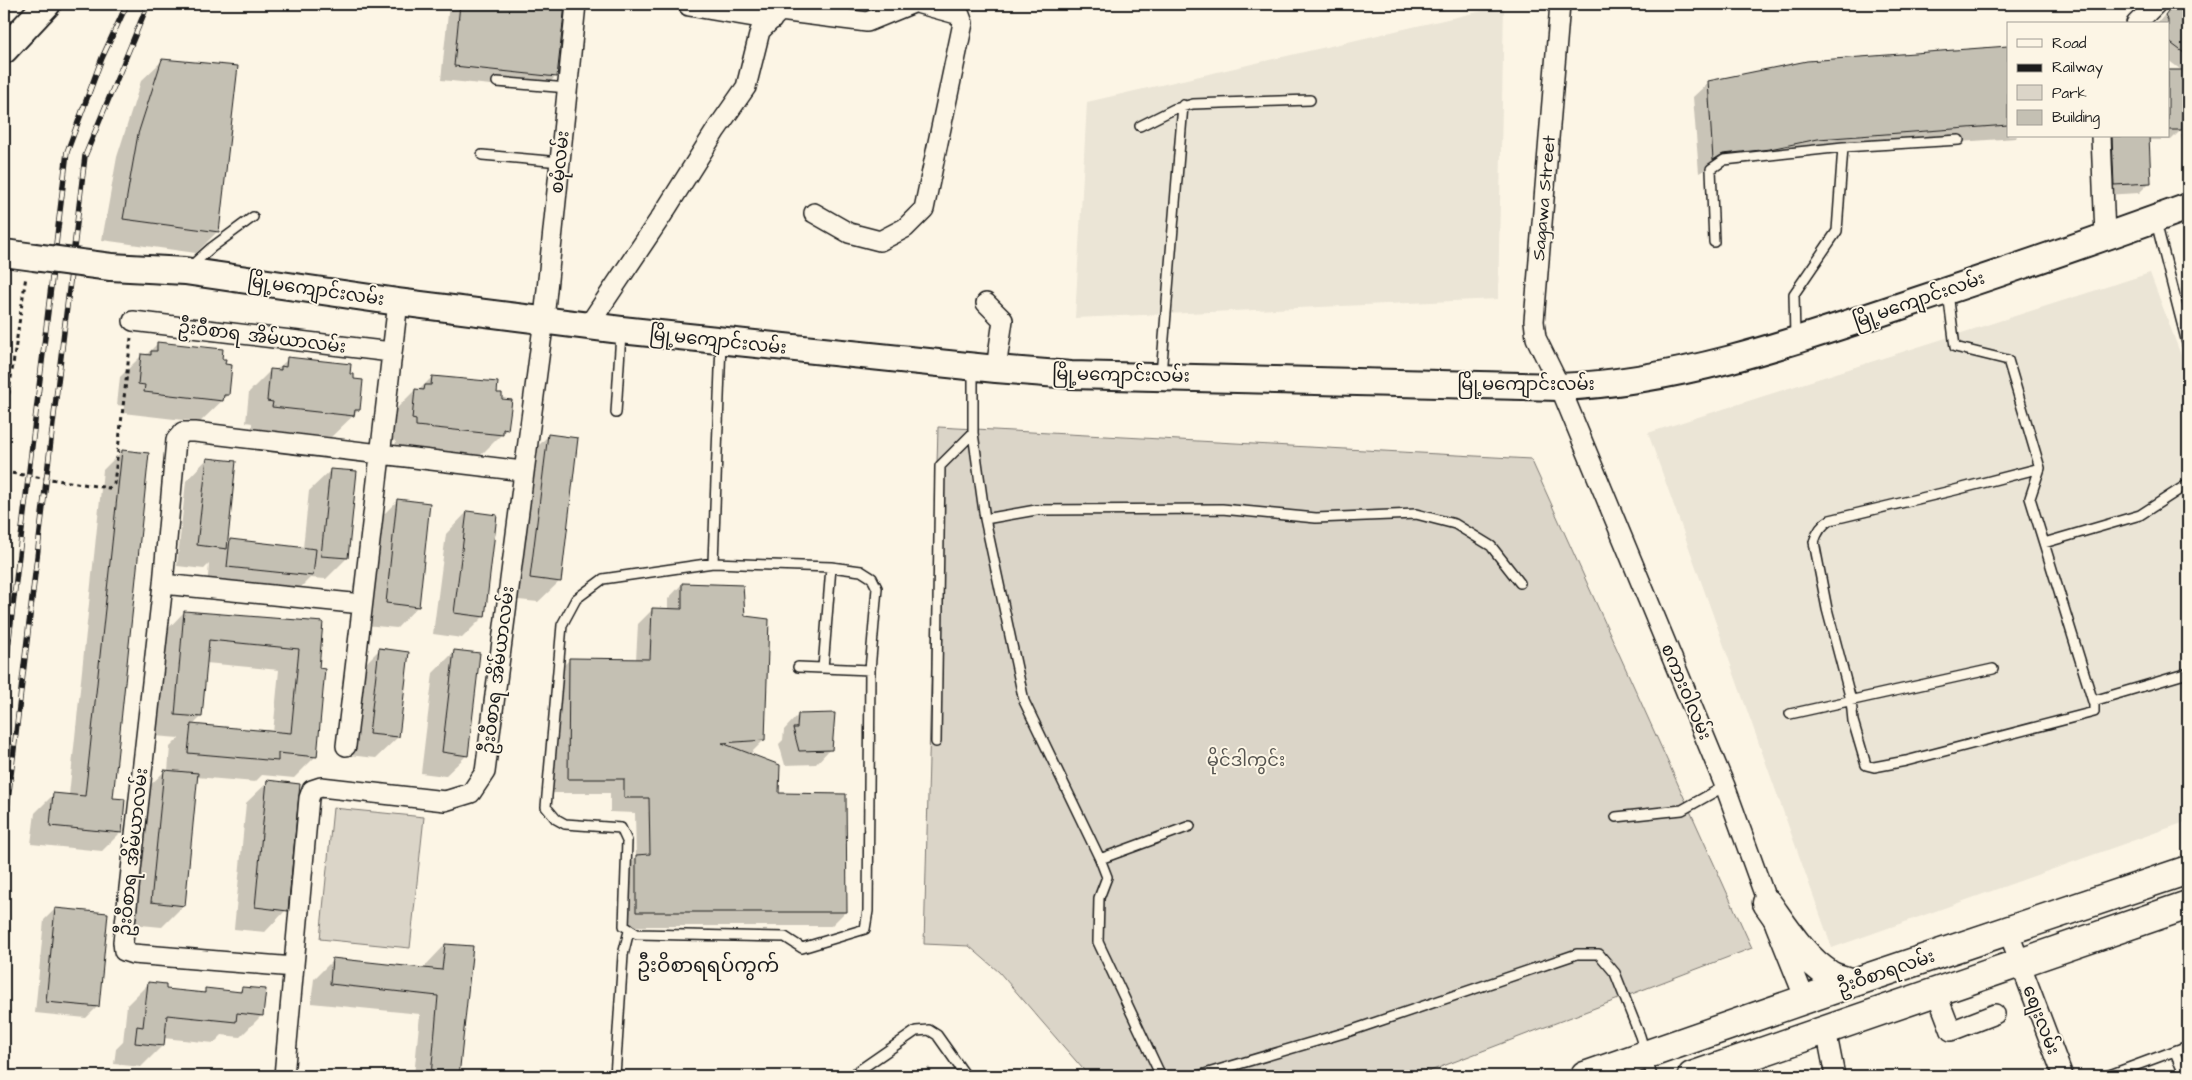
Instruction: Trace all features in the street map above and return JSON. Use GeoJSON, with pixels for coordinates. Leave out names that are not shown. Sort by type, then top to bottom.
{"type":"FeatureCollection","features":[{"type":"Feature","properties":{"kind":"main road"},"geometry":{"type":"LineString","coordinates":[[4,50],[47,4]]}},
{"type":"Feature","properties":{"kind":"main road","name":"မြို့မကျောင်းလမ်း"},"geometry":{"type":"LineString","coordinates":[[22,255],[111,267],[185,271],[398,302],[621,330],[984,368],[1071,375],[1560,387],[1596,385],[1699,368],[1795,341],[2188,208]]}},
{"type":"Feature","properties":{"kind":"main road","name":"ဦးဝီစာရလမ်း"},"geometry":{"type":"LineString","coordinates":[[1585,1076],[1649,1065],[1805,999],[2188,870]]}},
{"type":"Feature","properties":{"kind":"main road"},"geometry":{"type":"LineString","coordinates":[[1767,903],[1798,946],[1817,965],[1831,976],[1852,983]]}},
{"type":"Feature","properties":{"kind":"main road","name":"ဦးဝီစာရလမ်း"},"geometry":{"type":"LineString","coordinates":[[1692,1076],[2188,905]]}},
{"type":"Feature","properties":{"kind":"street","name":"စမုံလမ်း"},"geometry":{"type":"LineString","coordinates":[[544,319],[576,4]]}},
{"type":"Feature","properties":{"kind":"street"},"geometry":{"type":"LineString","coordinates":[[588,326],[746,87],[760,31],[780,11],[867,22],[911,4]]}},
{"type":"Feature","properties":{"kind":"street"},"geometry":{"type":"LineString","coordinates":[[814,213],[849,233],[880,241],[906,228],[924,210],[963,23],[960,14],[920,4]]}},
{"type":"Feature","properties":{"kind":"street","name":"Sagawa Street"},"geometry":{"type":"LineString","coordinates":[[1560,4],[1534,321],[1536,338],[1560,387]]}},
{"type":"Feature","properties":{"kind":"street"},"geometry":{"type":"LineString","coordinates":[[2138,22],[2156,4]]}},
{"type":"Feature","properties":{"kind":"street"},"geometry":{"type":"LineString","coordinates":[[700,7],[772,20]]}},
{"type":"Feature","properties":{"kind":"street"},"geometry":{"type":"LineString","coordinates":[[2101,138],[2105,235]]}},
{"type":"Feature","properties":{"kind":"street"},"geometry":{"type":"LineString","coordinates":[[346,746],[398,302]]}},
{"type":"Feature","properties":{"kind":"street"},"geometry":{"type":"LineString","coordinates":[[984,368],[1003,320],[986,303]]}},
{"type":"Feature","properties":{"kind":"street","name":"ဦးဝီစာရ အိမ်ယာလမ်း"},"geometry":{"type":"LineString","coordinates":[[284,1076],[309,798],[312,790],[321,787],[445,801],[471,793],[485,772],[544,319]]}},
{"type":"Feature","properties":{"kind":"street","name":"ဦးဝီစာရ အိမ်ယာလမ်း"},"geometry":{"type":"LineString","coordinates":[[133,321],[391,352]]}},
{"type":"Feature","properties":{"kind":"street","name":"စကားဝါလမ်း"},"geometry":{"type":"LineString","coordinates":[[1560,387],[1725,786],[1767,903],[1805,999]]}},
{"type":"Feature","properties":{"kind":"street","name":"ဦးဝီစာရ အိမ်ယာလမ်း"},"geometry":{"type":"LineString","coordinates":[[294,967],[133,954],[124,951],[124,932],[163,584],[176,440],[182,432],[195,432],[523,471]]}},
{"type":"Feature","properties":{"kind":"street"},"geometry":{"type":"LineString","coordinates":[[163,584],[362,604]]}},
{"type":"Feature","properties":{"kind":"street","name":"စျေးလမ်း"},"geometry":{"type":"LineString","coordinates":[[2008,931],[2063,1076]]}},
{"type":"Feature","properties":{"kind":"street"},"geometry":{"type":"LineString","coordinates":[[1936,992],[1950,1031],[1995,1014]]}},
{"type":"Feature","properties":{"kind":"street"},"geometry":{"type":"LineString","coordinates":[[1826,1030],[1835,1076]]}},
{"type":"Feature","properties":{"kind":"lane"},"geometry":{"type":"LineString","coordinates":[[497,82],[568,88]]}},
{"type":"Feature","properties":{"kind":"lane"},"geometry":{"type":"LineString","coordinates":[[1140,126],[1183,105],[1310,100]]}},
{"type":"Feature","properties":{"kind":"lane"},"geometry":{"type":"LineString","coordinates":[[1161,376],[1183,105]]}},
{"type":"Feature","properties":{"kind":"lane"},"geometry":{"type":"LineString","coordinates":[[1714,242],[1711,169],[1719,162],[1843,147],[1959,140]]}},
{"type":"Feature","properties":{"kind":"lane"},"geometry":{"type":"LineString","coordinates":[[1795,341],[1794,294],[1837,231],[1843,147]]}},
{"type":"Feature","properties":{"kind":"lane"},"geometry":{"type":"LineString","coordinates":[[482,155],[560,162]]}},
{"type":"Feature","properties":{"kind":"lane"},"geometry":{"type":"LineString","coordinates":[[185,271],[211,248],[253,217]]}},
{"type":"Feature","properties":{"kind":"lane"},"geometry":{"type":"LineString","coordinates":[[2155,219],[2188,347]]}},
{"type":"Feature","properties":{"kind":"lane"},"geometry":{"type":"LineString","coordinates":[[1947,291],[1955,347],[2008,360],[2040,468],[2030,498],[2093,701],[2094,712],[1906,761],[1874,767],[1866,765],[1853,721],[1851,700],[1826,609],[1814,542],[1823,524],[1830,520],[2040,468]]}},
{"type":"Feature","properties":{"kind":"lane"},"geometry":{"type":"LineString","coordinates":[[616,413],[621,330]]}},
{"type":"Feature","properties":{"kind":"lane"},"geometry":{"type":"LineString","coordinates":[[714,563],[722,341]]}},
{"type":"Feature","properties":{"kind":"lane"},"geometry":{"type":"LineString","coordinates":[[984,368],[973,433],[985,519],[1024,701],[1107,877],[1099,898],[1098,942],[1161,1076]]}},
{"type":"Feature","properties":{"kind":"lane"},"geometry":{"type":"LineString","coordinates":[[936,742],[940,466],[973,433]]}},
{"type":"Feature","properties":{"kind":"lane"},"geometry":{"type":"LineString","coordinates":[[2044,543],[2140,515],[2188,484]]}},
{"type":"Feature","properties":{"kind":"lane"},"geometry":{"type":"LineString","coordinates":[[985,519],[1046,510],[1222,509],[1316,518],[1416,514],[1455,524],[1491,546],[1520,583]]}},
{"type":"Feature","properties":{"kind":"lane"},"geometry":{"type":"LineString","coordinates":[[714,563],[831,567],[861,571],[872,578],[877,588],[870,670],[868,911],[865,928],[802,948],[785,937],[645,934],[629,931],[624,926],[626,841],[621,828],[565,824],[556,819],[546,806],[562,625],[576,599],[603,579],[714,563]]}},
{"type":"Feature","properties":{"kind":"lane"},"geometry":{"type":"LineString","coordinates":[[823,668],[831,567]]}},
{"type":"Feature","properties":{"kind":"lane"},"geometry":{"type":"LineString","coordinates":[[798,668],[870,670]]}},
{"type":"Feature","properties":{"kind":"lane"},"geometry":{"type":"LineString","coordinates":[[1790,714],[1993,669]]}},
{"type":"Feature","properties":{"kind":"lane"},"geometry":{"type":"LineString","coordinates":[[2093,701],[2188,673]]}},
{"type":"Feature","properties":{"kind":"lane"},"geometry":{"type":"LineString","coordinates":[[1616,817],[1682,810],[1725,786]]}},
{"type":"Feature","properties":{"kind":"lane"},"geometry":{"type":"LineString","coordinates":[[1100,859],[1190,826]]}},
{"type":"Feature","properties":{"kind":"lane"},"geometry":{"type":"LineString","coordinates":[[616,1076],[623,955],[629,931]]}},
{"type":"Feature","properties":{"kind":"lane"},"geometry":{"type":"LineString","coordinates":[[1198,1076],[1347,1032],[1577,954],[1599,954],[1615,973],[1649,1065]]}},
{"type":"Feature","properties":{"kind":"lane"},"geometry":{"type":"LineString","coordinates":[[851,1076],[916,1031],[929,1030],[937,1035],[966,1076]]}},
{"type":"Feature","properties":{"kind":"lane"},"geometry":{"type":"LineString","coordinates":[[2107,1076],[2188,1046]]}},
{"type":"Feature","properties":{"kind":"lane"},"geometry":{"type":"LineString","coordinates":[[2174,1052],[2185,1076]]}},
{"type":"Feature","properties":{"kind":"path"},"geometry":{"type":"LineString","coordinates":[[4,426],[22,255]]}},
{"type":"Feature","properties":{"kind":"path"},"geometry":{"type":"LineString","coordinates":[[4,472],[109,488],[114,484],[133,321]]}},
{"type":"Feature","properties":{"kind":"shaded area"},"geometry":{"type":"Polygon","coordinates":[[[1504,6],[1498,299],[1075,318],[1087,102],[1504,6]]]}},
{"type":"Feature","properties":{"kind":"shaded area"},"geometry":{"type":"Polygon","coordinates":[[[2150,273],[2188,374],[2188,821],[1832,948],[1648,433],[2150,273]]]}},
{"type":"Feature","properties":{"kind":"green space","name":"မိုင်ဒါကွင်း"},"geometry":{"type":"Polygon","coordinates":[[[938,427],[1531,459],[1752,948],[1417,1076],[1089,1076],[999,972],[969,946],[924,944],[938,427]]]}},
{"type":"Feature","properties":{"kind":"green space"},"geometry":{"type":"Polygon","coordinates":[[[333,808],[424,817],[410,948],[320,939],[333,808]]]}},
{"type":"Feature","properties":{"kind":"building"},"geometry":{"type":"Polygon","coordinates":[[[460,4],[565,4],[557,77],[454,66],[460,4]]]}},
{"type":"Feature","properties":{"kind":"building"},"geometry":{"type":"Polygon","coordinates":[[[2173,4],[2188,15],[2188,56],[2170,42],[2170,22],[2168,22],[2165,15],[2173,4]]]}},
{"type":"Feature","properties":{"kind":"building"},"geometry":{"type":"Polygon","coordinates":[[[2007,46],[2007,125],[1818,139],[1770,149],[1723,154],[1713,160],[1708,81],[1807,61],[2007,46]]]}},
{"type":"Feature","properties":{"kind":"building"},"geometry":{"type":"Polygon","coordinates":[[[162,59],[238,66],[219,232],[123,219],[138,134],[162,59]]]}},
{"type":"Feature","properties":{"kind":"building"},"geometry":{"type":"Polygon","coordinates":[[[2170,70],[2183,70],[2182,130],[2170,130],[2170,70]]]}},
{"type":"Feature","properties":{"kind":"building"},"geometry":{"type":"Polygon","coordinates":[[[2112,138],[2149,138],[2151,183],[2114,185],[2112,138]]]}},
{"type":"Feature","properties":{"kind":"building"},"geometry":{"type":"Polygon","coordinates":[[[157,342],[223,349],[222,359],[226,359],[225,364],[232,365],[229,395],[224,395],[223,401],[144,392],[145,385],[138,384],[141,354],[151,355],[151,351],[157,351],[157,342]]]}},
{"type":"Feature","properties":{"kind":"building"},"geometry":{"type":"Polygon","coordinates":[[[287,357],[351,364],[350,374],[354,374],[354,379],[363,380],[360,410],[355,410],[354,416],[272,407],[273,402],[267,401],[270,369],[281,370],[281,366],[286,367],[287,357]]]}},
{"type":"Feature","properties":{"kind":"building"},"geometry":{"type":"Polygon","coordinates":[[[432,376],[498,382],[497,393],[502,393],[502,399],[512,400],[508,430],[503,429],[503,435],[416,426],[416,420],[412,419],[415,389],[424,390],[425,385],[431,385],[432,376]]]}},
{"type":"Feature","properties":{"kind":"building"},"geometry":{"type":"Polygon","coordinates":[[[548,434],[578,438],[561,582],[530,578],[548,434]]]}},
{"type":"Feature","properties":{"kind":"building"},"geometry":{"type":"Polygon","coordinates":[[[122,450],[149,453],[113,798],[125,799],[122,833],[50,826],[53,793],[85,796],[122,450]]]}},
{"type":"Feature","properties":{"kind":"building"},"geometry":{"type":"Polygon","coordinates":[[[207,458],[236,461],[227,549],[197,545],[207,458]]]}},
{"type":"Feature","properties":{"kind":"building"},"geometry":{"type":"Polygon","coordinates":[[[330,469],[357,471],[348,558],[321,556],[330,469]]]}},
{"type":"Feature","properties":{"kind":"building"},"geometry":{"type":"Polygon","coordinates":[[[397,499],[430,503],[419,607],[386,603],[397,499]]]}},
{"type":"Feature","properties":{"kind":"building"},"geometry":{"type":"Polygon","coordinates":[[[467,511],[497,515],[485,617],[454,613],[467,511]]]}},
{"type":"Feature","properties":{"kind":"building"},"geometry":{"type":"Polygon","coordinates":[[[230,539],[316,549],[313,576],[227,567],[230,539]]]}},
{"type":"Feature","properties":{"kind":"building"},"geometry":{"type":"Polygon","coordinates":[[[682,583],[743,585],[745,616],[769,619],[765,740],[722,743],[780,765],[779,793],[846,794],[847,912],[636,912],[636,855],[650,854],[649,798],[624,798],[624,779],[568,779],[569,658],[650,659],[652,608],[682,609],[682,583]]]}},
{"type":"Feature","properties":{"kind":"building"},"geometry":{"type":"Polygon","coordinates":[[[184,611],[323,622],[319,668],[325,669],[317,757],[278,753],[278,761],[188,753],[191,724],[291,733],[299,649],[209,640],[202,717],[175,715],[184,611]]]}},
{"type":"Feature","properties":{"kind":"building"},"geometry":{"type":"Polygon","coordinates":[[[379,648],[409,652],[399,737],[369,734],[379,648]]]}},
{"type":"Feature","properties":{"kind":"building"},"geometry":{"type":"Polygon","coordinates":[[[454,650],[480,653],[468,756],[442,752],[454,650]]]}},
{"type":"Feature","properties":{"kind":"building"},"geometry":{"type":"Polygon","coordinates":[[[835,713],[832,750],[799,751],[793,728],[797,728],[798,714],[835,713]]]}},
{"type":"Feature","properties":{"kind":"building"},"geometry":{"type":"Polygon","coordinates":[[[164,770],[198,773],[185,906],[151,902],[164,770]]]}},
{"type":"Feature","properties":{"kind":"building"},"geometry":{"type":"Polygon","coordinates":[[[267,780],[300,784],[288,911],[255,907],[267,780]]]}},
{"type":"Feature","properties":{"kind":"building"},"geometry":{"type":"Polygon","coordinates":[[[55,908],[108,913],[99,1007],[46,1002],[55,908]]]}},
{"type":"Feature","properties":{"kind":"building"},"geometry":{"type":"Polygon","coordinates":[[[445,944],[473,946],[459,1076],[431,1076],[438,996],[330,984],[332,958],[442,970],[445,944]]]}},
{"type":"Feature","properties":{"kind":"building"},"geometry":{"type":"Polygon","coordinates":[[[148,982],[166,984],[166,989],[205,993],[205,988],[241,992],[242,987],[266,989],[263,1016],[237,1013],[236,1022],[167,1015],[164,1046],[135,1043],[137,1026],[143,1027],[148,982]]]}},
{"type":"Feature","properties":{"kind":"railway"},"geometry":{"type":"LineString","coordinates":[[4,681],[67,152],[102,58],[127,4]]}},
{"type":"Feature","properties":{"kind":"railway"},"geometry":{"type":"LineString","coordinates":[[4,833],[85,156],[148,4]]}},
{"type":"Feature","properties":{"kind":"district","name":"ဦးဝိစာရရပ်ကွက်"},"geometry":{"type":"Point","coordinates":[708,966]}}]}
